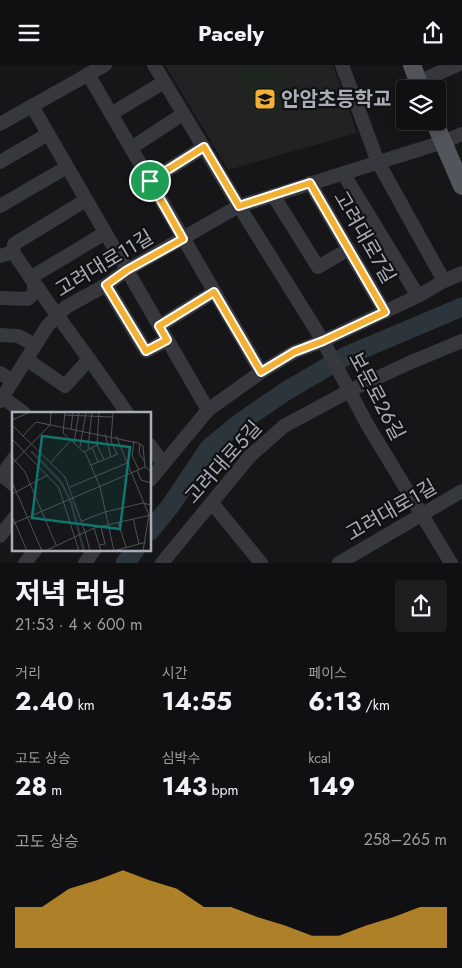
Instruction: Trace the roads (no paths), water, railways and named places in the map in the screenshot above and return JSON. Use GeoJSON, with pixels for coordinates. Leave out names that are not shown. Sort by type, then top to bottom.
{"type":"FeatureCollection","features":[{"type":"Feature","properties":{"kind":"main road"},"geometry":{"type":"LineString","coordinates":[[412,65],[417,80]]}},
{"type":"Feature","properties":{"kind":"main road"},"geometry":{"type":"LineString","coordinates":[[438,130],[460,178]]}},
{"type":"Feature","properties":{"kind":"street"},"geometry":{"type":"LineString","coordinates":[[0,124],[104,65]]}},
{"type":"Feature","properties":{"kind":"street","name":"보문로26길"},"geometry":{"type":"LineString","coordinates":[[154,65],[323,341],[368,424],[451,563]]}},
{"type":"Feature","properties":{"kind":"street"},"geometry":{"type":"LineString","coordinates":[[342,65],[378,162],[444,281]]}},
{"type":"Feature","properties":{"kind":"street"},"geometry":{"type":"LineString","coordinates":[[428,80],[457,65]]}},
{"type":"Feature","properties":{"kind":"street"},"geometry":{"type":"LineString","coordinates":[[88,74],[261,372]]}},
{"type":"Feature","properties":{"kind":"street"},"geometry":{"type":"LineString","coordinates":[[110,114],[164,82]]}},
{"type":"Feature","properties":{"kind":"street"},"geometry":{"type":"LineString","coordinates":[[32,106],[208,410]]}},
{"type":"Feature","properties":{"kind":"street"},"geometry":{"type":"LineString","coordinates":[[131,149],[184,114]]}},
{"type":"Feature","properties":{"kind":"street"},"geometry":{"type":"LineString","coordinates":[[0,162],[48,133]]}},
{"type":"Feature","properties":{"kind":"street","name":"고려대로11길"},"geometry":{"type":"LineString","coordinates":[[1,399],[48,325],[66,307],[106,285],[127,270],[239,206],[443,142],[462,134]]}},
{"type":"Feature","properties":{"kind":"street"},"geometry":{"type":"LineString","coordinates":[[150,181],[204,147]]}},
{"type":"Feature","properties":{"kind":"street"},"geometry":{"type":"LineString","coordinates":[[0,206],[67,167]]}},
{"type":"Feature","properties":{"kind":"street","name":"고려대로7길"},"geometry":{"type":"LineString","coordinates":[[343,173],[418,296]]}},
{"type":"Feature","properties":{"kind":"street","name":"고려대로7길"},"geometry":{"type":"LineString","coordinates":[[310,183],[385,312]]}},
{"type":"Feature","properties":{"kind":"street"},"geometry":{"type":"LineString","coordinates":[[273,195],[318,267],[348,249]]}},
{"type":"Feature","properties":{"kind":"street"},"geometry":{"type":"LineString","coordinates":[[86,200],[14,244],[6,254],[32,281],[127,412]]}},
{"type":"Feature","properties":{"kind":"street"},"geometry":{"type":"LineString","coordinates":[[32,281],[105,233]]}},
{"type":"Feature","properties":{"kind":"street","name":"고려대로7길"},"geometry":{"type":"LineString","coordinates":[[151,479],[208,410],[261,372],[294,352],[323,341],[385,312],[462,273]]}},
{"type":"Feature","properties":{"kind":"street"},"geometry":{"type":"LineString","coordinates":[[0,298],[28,299],[34,293],[32,281]]}},
{"type":"Feature","properties":{"kind":"street"},"geometry":{"type":"LineString","coordinates":[[106,285],[146,351],[167,340]]}},
{"type":"Feature","properties":{"kind":"street"},"geometry":{"type":"LineString","coordinates":[[159,326],[214,292]]}},
{"type":"Feature","properties":{"kind":"street"},"geometry":{"type":"LineString","coordinates":[[0,335],[18,336],[36,345]]}},
{"type":"Feature","properties":{"kind":"street","name":"고려대로5길"},"geometry":{"type":"LineString","coordinates":[[162,563],[250,456],[284,426],[351,390],[462,341]]}},
{"type":"Feature","properties":{"kind":"street"},"geometry":{"type":"LineString","coordinates":[[26,359],[65,386],[90,359]]}},
{"type":"Feature","properties":{"kind":"street"},"geometry":{"type":"LineString","coordinates":[[0,373],[12,381]]}},
{"type":"Feature","properties":{"kind":"street"},"geometry":{"type":"LineString","coordinates":[[1,399],[22,412]]}},
{"type":"Feature","properties":{"kind":"street"},"geometry":{"type":"LineString","coordinates":[[151,446],[163,464]]}},
{"type":"Feature","properties":{"kind":"street"},"geometry":{"type":"LineString","coordinates":[[12,461],[1,475],[12,483]]}},
{"type":"Feature","properties":{"kind":"street","name":"고려대로1길"},"geometry":{"type":"LineString","coordinates":[[339,563],[462,491]]}},
{"type":"Feature","properties":{"kind":"street"},"geometry":{"type":"LineString","coordinates":[[212,503],[261,563]]}},
{"type":"Feature","properties":{"kind":"street"},"geometry":{"type":"LineString","coordinates":[[0,536],[12,521]]}},
{"type":"Feature","properties":{"kind":"street"},"geometry":{"type":"LineString","coordinates":[[25,563],[34,551]]}},
{"type":"Feature","properties":{"kind":"street"},"geometry":{"type":"LineString","coordinates":[[85,563],[94,551]]}},
{"type":"Feature","properties":{"kind":"waterway"},"geometry":{"type":"LineString","coordinates":[[151,530],[171,505],[209,448],[238,424],[286,391],[346,356],[462,307]]}},
{"type":"Feature","properties":{"kind":"waterway"},"geometry":{"type":"LineString","coordinates":[[125,563],[134,551]]}},
{"type":"Feature","properties":{"kind":"place","name":"안암초등학교"},"geometry":{"type":"Point","coordinates":[265,99]}}]}
